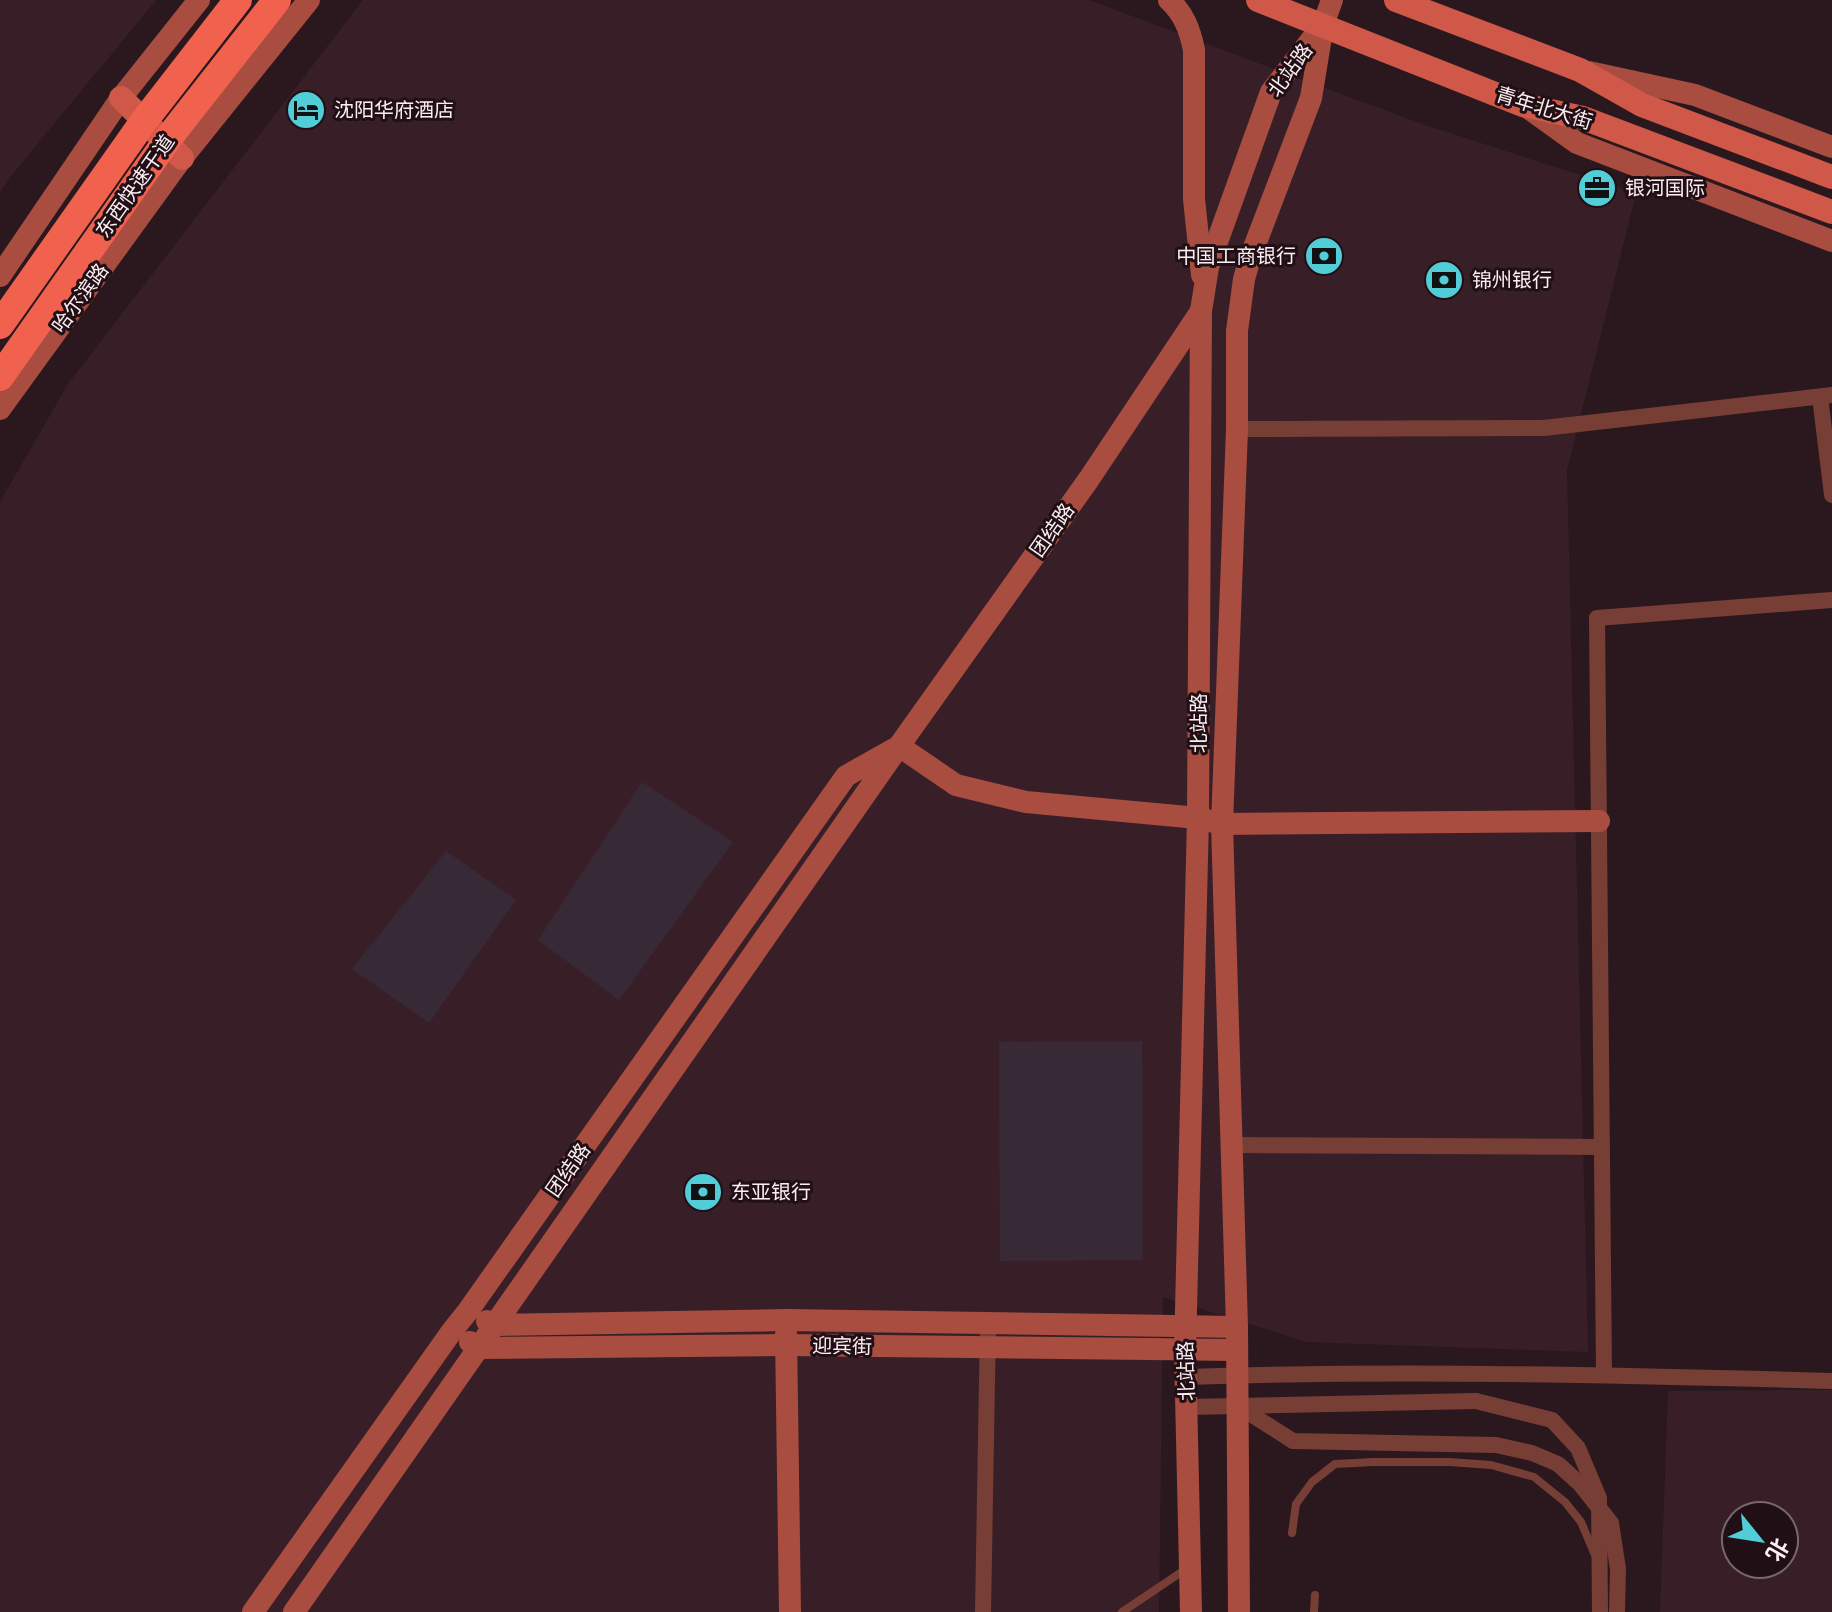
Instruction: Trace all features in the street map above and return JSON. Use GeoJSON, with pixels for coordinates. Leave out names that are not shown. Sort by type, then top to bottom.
{"type":"FeatureCollection","features":[{"type":"Feature","properties":{"kind":"highway","name":"东西快速干道"},"geometry":{"type":"LineString","coordinates":[[0,325],[144,121],[238,0]]}},
{"type":"Feature","properties":{"kind":"highway","name":"东西快速干道"},"geometry":{"type":"LineString","coordinates":[[0,377],[170,136],[277,0]]}},
{"type":"Feature","properties":{"kind":"main road","name":"青年北大街"},"geometry":{"type":"LineString","coordinates":[[1258,0],[1523,105],[1583,118],[1832,212]]}},
{"type":"Feature","properties":{"kind":"main road","name":"青年北大街"},"geometry":{"type":"LineString","coordinates":[[1396,0],[1580,70],[1642,105],[1832,177]]}},
{"type":"Feature","properties":{"kind":"main road"},"geometry":{"type":"LineString","coordinates":[[121,98],[182,158]]}},
{"type":"Feature","properties":{"kind":"street"},"geometry":{"type":"LineString","coordinates":[[0,276],[121,98],[199,0]]}},
{"type":"Feature","properties":{"kind":"street","name":"哈尔滨路"},"geometry":{"type":"LineString","coordinates":[[0,409],[182,158],[309,0]]}},
{"type":"Feature","properties":{"kind":"street"},"geometry":{"type":"LineString","coordinates":[[1169,0],[1183,16],[1194,50],[1194,199],[1202,301]]}},
{"type":"Feature","properties":{"kind":"street"},"geometry":{"type":"LineString","coordinates":[[1323,25],[1332,0]]}},
{"type":"Feature","properties":{"kind":"street","name":"北站路"},"geometry":{"type":"LineString","coordinates":[[1191,1612],[1185,1327],[1198,818],[1202,301],[1208,267],[1271,92],[1323,25]]}},
{"type":"Feature","properties":{"kind":"street","name":"北站路"},"geometry":{"type":"LineString","coordinates":[[1239,1612],[1237,1327],[1222,824],[1237,429],[1237,331],[1250,258],[1311,98],[1323,25]]}},
{"type":"Feature","properties":{"kind":"street"},"geometry":{"type":"LineString","coordinates":[[1580,70],[1695,95],[1832,147]]}},
{"type":"Feature","properties":{"kind":"street"},"geometry":{"type":"LineString","coordinates":[[1523,105],[1577,143],[1832,241]]}},
{"type":"Feature","properties":{"kind":"street","name":"团结路"},"geometry":{"type":"LineString","coordinates":[[294,1612],[1089,479],[1202,301]]}},
{"type":"Feature","properties":{"kind":"street"},"geometry":{"type":"LineString","coordinates":[[1237,429],[1544,428],[1826,396],[1832,495]]}},
{"type":"Feature","properties":{"kind":"street"},"geometry":{"type":"LineString","coordinates":[[1604,1375],[1597,618],[1832,600]]}},
{"type":"Feature","properties":{"kind":"street"},"geometry":{"type":"LineString","coordinates":[[899,746],[956,785],[1026,802],[1198,818],[1222,824],[1599,821]]}},
{"type":"Feature","properties":{"kind":"street","name":"团结路"},"geometry":{"type":"LineString","coordinates":[[253,1612],[846,776],[899,746]]}},
{"type":"Feature","properties":{"kind":"street"},"geometry":{"type":"LineString","coordinates":[[1232,1145],[1602,1147]]}},
{"type":"Feature","properties":{"kind":"street","name":"迎宾街"},"geometry":{"type":"LineString","coordinates":[[468,1311],[495,1325],[786,1320],[1237,1327]]}},
{"type":"Feature","properties":{"kind":"street"},"geometry":{"type":"LineString","coordinates":[[786,1320],[790,1612]]}},
{"type":"Feature","properties":{"kind":"street"},"geometry":{"type":"LineString","coordinates":[[983,1612],[988,1323]]}},
{"type":"Feature","properties":{"kind":"street"},"geometry":{"type":"LineString","coordinates":[[452,1331],[478,1348]]}},
{"type":"Feature","properties":{"kind":"street","name":"迎宾街"},"geometry":{"type":"LineString","coordinates":[[478,1348],[786,1345],[1237,1350]]}},
{"type":"Feature","properties":{"kind":"street"},"geometry":{"type":"LineString","coordinates":[[1186,1377],[1604,1375],[1832,1381]]}},
{"type":"Feature","properties":{"kind":"street"},"geometry":{"type":"LineString","coordinates":[[1187,1407],[1476,1401],[1552,1420],[1578,1448],[1599,1498],[1600,1612]]}},
{"type":"Feature","properties":{"kind":"street"},"geometry":{"type":"LineString","coordinates":[[1238,1406],[1293,1441],[1496,1445],[1532,1453],[1558,1464],[1580,1484],[1611,1523],[1618,1569],[1617,1612]]}},
{"type":"Feature","properties":{"kind":"lane"},"geometry":{"type":"LineString","coordinates":[[1292,1533],[1296,1504],[1312,1482],[1335,1464],[1491,1465],[1534,1477],[1565,1502],[1581,1522],[1600,1567]]}},
{"type":"Feature","properties":{"kind":"lane"},"geometry":{"type":"LineString","coordinates":[[1122,1612],[1190,1566]]}},
{"type":"Feature","properties":{"kind":"lane"},"geometry":{"type":"LineString","coordinates":[[1314,1612],[1315,1595]]}},
{"type":"Feature","properties":{"kind":"shaded area"},"geometry":{"type":"Polygon","coordinates":[[[0,0],[156,0],[0,192],[0,0]]]}},
{"type":"Feature","properties":{"kind":"shaded area"},"geometry":{"type":"Polygon","coordinates":[[[363,0],[1089,0],[1422,124],[1636,193],[1567,470],[1588,1352],[1307,1342],[1163,1297],[1159,1612],[0,1612],[0,502],[68,384],[363,0]]]}},
{"type":"Feature","properties":{"kind":"shaded area"},"geometry":{"type":"Polygon","coordinates":[[[1832,1390],[1832,1612],[1660,1612],[1668,1391],[1832,1390]]]}},
{"type":"Feature","properties":{"kind":"building"},"geometry":{"type":"Polygon","coordinates":[[[642,782],[733,842],[619,1000],[538,940],[642,782]]]}},
{"type":"Feature","properties":{"kind":"building"},"geometry":{"type":"Polygon","coordinates":[[[446,851],[516,900],[429,1023],[352,969],[446,851]]]}},
{"type":"Feature","properties":{"kind":"building"},"geometry":{"type":"Polygon","coordinates":[[[1142,1041],[1143,1260],[1000,1261],[999,1042],[1142,1041]]]}},
{"type":"Feature","properties":{"kind":"place","name":"沈阳华府酒店"},"geometry":{"type":"Point","coordinates":[306,110]}},
{"type":"Feature","properties":{"kind":"place","name":"银河国际"},"geometry":{"type":"Point","coordinates":[1597,188]}},
{"type":"Feature","properties":{"kind":"place","name":"中国工商银行"},"geometry":{"type":"Point","coordinates":[1324,256]}},
{"type":"Feature","properties":{"kind":"place","name":"锦州银行"},"geometry":{"type":"Point","coordinates":[1444,280]}},
{"type":"Feature","properties":{"kind":"place","name":"东亚银行"},"geometry":{"type":"Point","coordinates":[703,1192]}}]}
